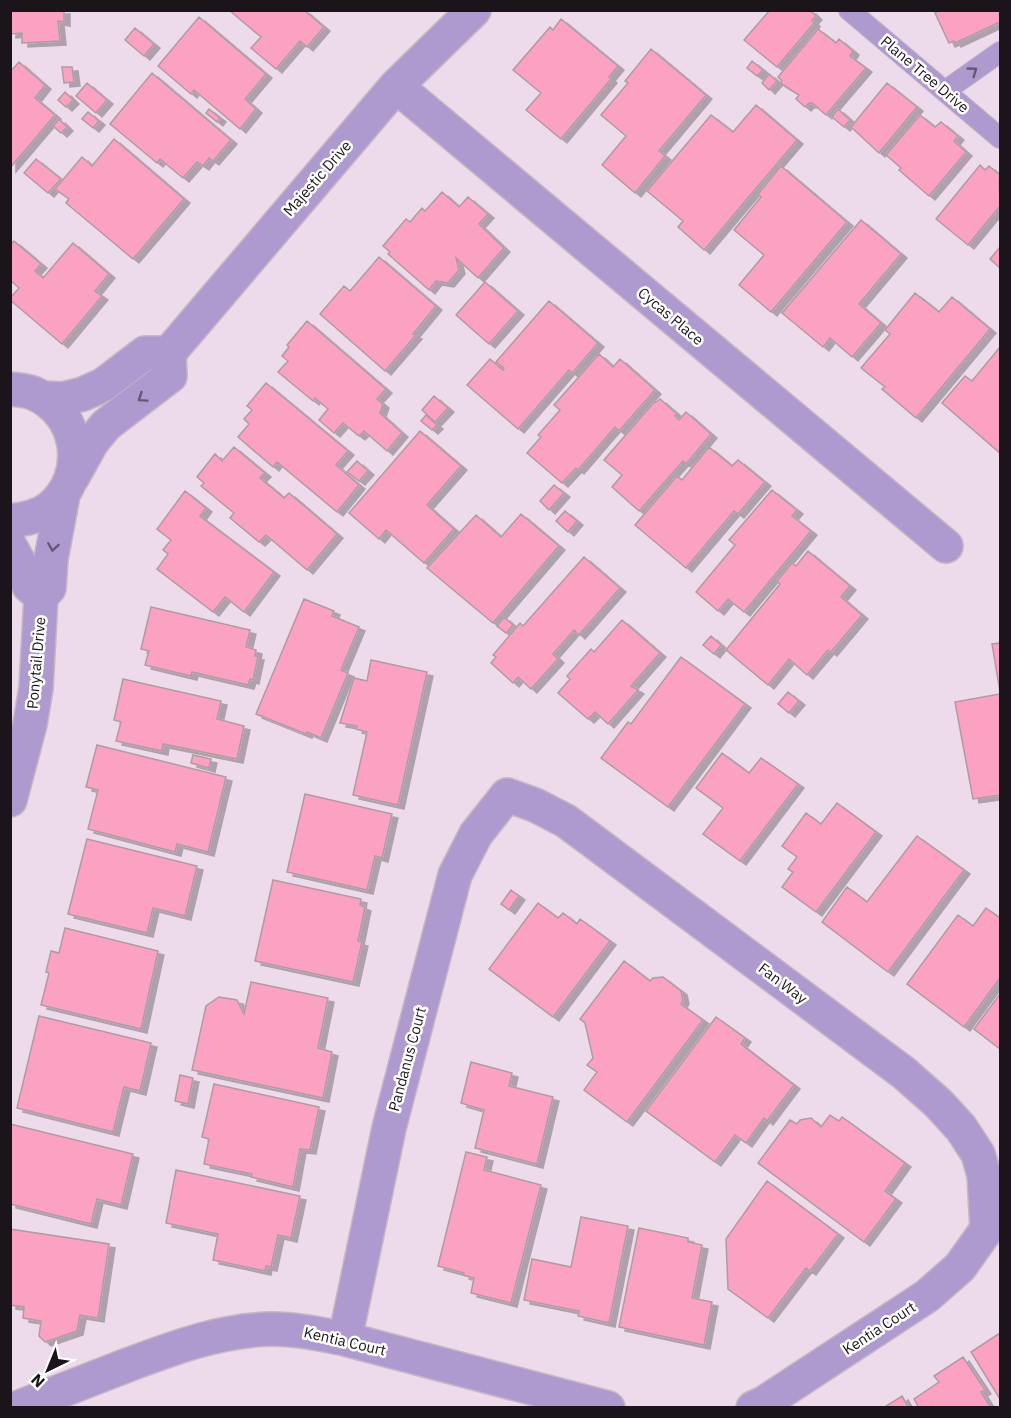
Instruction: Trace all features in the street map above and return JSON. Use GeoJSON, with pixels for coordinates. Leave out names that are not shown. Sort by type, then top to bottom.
{"type":"FeatureCollection","features":[{"type":"Feature","properties":{"kind":"street","name":"Majestic Drive"},"geometry":{"type":"LineString","coordinates":[[169,353],[396,86],[474,10]]}},
{"type":"Feature","properties":{"kind":"street","name":"Cycas Place"},"geometry":{"type":"LineString","coordinates":[[396,86],[946,546]]}},
{"type":"Feature","properties":{"kind":"street"},"geometry":{"type":"LineString","coordinates":[[10,521],[31,518],[49,509],[67,486],[92,442],[106,425],[170,376],[169,353],[145,353],[103,385],[83,394],[63,399],[24,390]]}},
{"type":"Feature","properties":{"kind":"street"},"geometry":{"type":"LineString","coordinates":[[24,390],[65,418],[74,439],[76,458],[67,486]]}},
{"type":"Feature","properties":{"kind":"street","name":"Ponytail Drive"},"geometry":{"type":"LineString","coordinates":[[10,800],[30,724],[36,688],[40,596],[49,588],[51,559],[67,486]]}},
{"type":"Feature","properties":{"kind":"street","name":"Ponytail Drive"},"geometry":{"type":"LineString","coordinates":[[10,546],[21,566],[28,586],[40,596]]}},
{"type":"Feature","properties":{"kind":"street","name":"Fan Way"},"geometry":{"type":"LineString","coordinates":[[507,795],[535,805],[566,822],[904,1073],[938,1102],[961,1128],[978,1154],[984,1175],[987,1228]]}},
{"type":"Feature","properties":{"kind":"street","name":"Pandanus Court"},"geometry":{"type":"LineString","coordinates":[[345,1339],[389,1128],[455,875],[476,834],[507,795]]}},
{"type":"Feature","properties":{"kind":"street","name":"Kentia Court"},"geometry":{"type":"LineString","coordinates":[[753,1407],[764,1403],[927,1296],[960,1267],[987,1228]]}},
{"type":"Feature","properties":{"kind":"street","name":"Kentia Court"},"geometry":{"type":"LineString","coordinates":[[17,1407],[202,1339],[236,1332],[271,1329],[304,1330],[345,1339],[608,1407]]}},
{"type":"Feature","properties":{"kind":"lane","name":"Plane Tree Drive"},"geometry":{"type":"LineString","coordinates":[[849,10],[1000,138]]}},
{"type":"Feature","properties":{"kind":"lane"},"geometry":{"type":"LineString","coordinates":[[945,91],[1000,52]]}},
{"type":"Feature","properties":{"kind":"building"},"geometry":{"type":"Polygon","coordinates":[[[10,10],[64,10],[64,22],[58,21],[60,41],[22,43],[22,33],[10,34],[10,10]]]}},
{"type":"Feature","properties":{"kind":"building"},"geometry":{"type":"Polygon","coordinates":[[[229,10],[304,10],[324,27],[307,47],[300,41],[276,69],[251,48],[261,37],[229,10]]]}},
{"type":"Feature","properties":{"kind":"building"},"geometry":{"type":"Polygon","coordinates":[[[770,10],[810,10],[816,16],[812,20],[814,23],[777,67],[744,40],[770,10]]]}},
{"type":"Feature","properties":{"kind":"building"},"geometry":{"type":"Polygon","coordinates":[[[940,10],[999,10],[1000,22],[955,43],[954,41],[949,43],[935,13],[940,10]]]}},
{"type":"Feature","properties":{"kind":"building"},"geometry":{"type":"Polygon","coordinates":[[[199,17],[266,74],[245,99],[256,109],[240,129],[194,90],[191,94],[158,66],[199,17]]]}},
{"type":"Feature","properties":{"kind":"building"},"geometry":{"type":"Polygon","coordinates":[[[561,19],[618,66],[609,77],[611,79],[561,139],[526,110],[541,93],[513,70],[550,27],[553,30],[561,19]]]}},
{"type":"Feature","properties":{"kind":"building"},"geometry":{"type":"Polygon","coordinates":[[[135,28],[154,44],[144,56],[125,40],[135,28]]]}},
{"type":"Feature","properties":{"kind":"building"},"geometry":{"type":"Polygon","coordinates":[[[818,29],[836,43],[839,39],[853,51],[850,56],[866,68],[826,115],[812,103],[805,107],[796,99],[799,95],[780,83],[782,81],[778,77],[818,29]]]}},
{"type":"Feature","properties":{"kind":"building"},"geometry":{"type":"Polygon","coordinates":[[[651,49],[706,95],[659,151],[665,156],[635,193],[602,165],[626,136],[601,115],[628,83],[625,81],[651,49]]]}},
{"type":"Feature","properties":{"kind":"building"},"geometry":{"type":"Polygon","coordinates":[[[752,61],[763,70],[757,76],[747,68],[752,61]]]}},
{"type":"Feature","properties":{"kind":"building"},"geometry":{"type":"Polygon","coordinates":[[[19,62],[45,85],[35,98],[55,115],[10,168],[10,72],[19,62]]]}},
{"type":"Feature","properties":{"kind":"building"},"geometry":{"type":"Polygon","coordinates":[[[62,67],[72,67],[74,82],[64,83],[62,67]]]}},
{"type":"Feature","properties":{"kind":"building"},"geometry":{"type":"Polygon","coordinates":[[[152,73],[231,140],[213,161],[209,158],[203,166],[197,162],[183,178],[160,159],[157,163],[110,124],[152,73]]]}},
{"type":"Feature","properties":{"kind":"building"},"geometry":{"type":"Polygon","coordinates":[[[769,74],[777,81],[769,90],[762,83],[769,74]]]}},
{"type":"Feature","properties":{"kind":"building"},"geometry":{"type":"Polygon","coordinates":[[[87,83],[107,100],[96,113],[76,96],[87,83]]]}},
{"type":"Feature","properties":{"kind":"building"},"geometry":{"type":"Polygon","coordinates":[[[887,83],[917,107],[879,153],[851,127],[887,83]]]}},
{"type":"Feature","properties":{"kind":"building"},"geometry":{"type":"Polygon","coordinates":[[[65,92],[73,100],[66,107],[58,100],[65,92]]]}},
{"type":"Feature","properties":{"kind":"building"},"geometry":{"type":"Polygon","coordinates":[[[756,105],[797,140],[704,250],[678,227],[683,221],[647,191],[711,115],[733,132],[756,105]]]}},
{"type":"Feature","properties":{"kind":"building"},"geometry":{"type":"Polygon","coordinates":[[[209,109],[220,118],[217,122],[206,113],[209,109]]]}},
{"type":"Feature","properties":{"kind":"building"},"geometry":{"type":"Polygon","coordinates":[[[838,109],[850,120],[844,127],[832,117],[838,109]]]}},
{"type":"Feature","properties":{"kind":"building"},"geometry":{"type":"Polygon","coordinates":[[[88,112],[99,121],[93,128],[82,119],[88,112]]]}},
{"type":"Feature","properties":{"kind":"building"},"geometry":{"type":"Polygon","coordinates":[[[920,115],[935,127],[941,122],[958,136],[954,141],[966,152],[929,196],[899,170],[901,168],[886,155],[920,115]]]}},
{"type":"Feature","properties":{"kind":"building"},"geometry":{"type":"Polygon","coordinates":[[[59,119],[67,127],[61,133],[53,126],[59,119]]]}},
{"type":"Feature","properties":{"kind":"building"},"geometry":{"type":"Polygon","coordinates":[[[114,139],[184,199],[133,259],[66,203],[69,199],[55,189],[82,157],[92,166],[114,139]]]}},
{"type":"Feature","properties":{"kind":"building"},"geometry":{"type":"Polygon","coordinates":[[[36,159],[61,179],[48,193],[24,173],[36,159]]]}},
{"type":"Feature","properties":{"kind":"building"},"geometry":{"type":"Polygon","coordinates":[[[980,165],[985,170],[989,166],[1000,175],[1000,206],[968,245],[936,219],[980,165]]]}},
{"type":"Feature","properties":{"kind":"building"},"geometry":{"type":"Polygon","coordinates":[[[781,166],[847,222],[771,312],[739,285],[764,255],[734,230],[761,197],[758,194],[781,166]]]}},
{"type":"Feature","properties":{"kind":"building"},"geometry":{"type":"Polygon","coordinates":[[[442,192],[459,207],[468,197],[488,214],[479,224],[504,248],[478,278],[456,258],[459,270],[448,283],[436,281],[429,290],[388,254],[390,252],[383,246],[406,219],[410,222],[422,208],[425,211],[442,192]]]}},
{"type":"Feature","properties":{"kind":"building"},"geometry":{"type":"Polygon","coordinates":[[[861,220],[901,254],[859,304],[881,323],[852,357],[830,338],[823,347],[782,313],[861,220]]]}},
{"type":"Feature","properties":{"kind":"building"},"geometry":{"type":"Polygon","coordinates":[[[14,241],[41,264],[35,271],[43,278],[73,243],[109,274],[95,291],[102,296],[62,344],[10,300],[19,288],[10,280],[10,245],[14,241]]]}},
{"type":"Feature","properties":{"kind":"building"},"geometry":{"type":"Polygon","coordinates":[[[1000,247],[1000,268],[990,259],[1000,247]]]}},
{"type":"Feature","properties":{"kind":"building"},"geometry":{"type":"Polygon","coordinates":[[[379,257],[436,306],[413,334],[416,335],[385,371],[320,314],[344,286],[350,291],[379,257]]]}},
{"type":"Feature","properties":{"kind":"building"},"geometry":{"type":"Polygon","coordinates":[[[485,282],[518,311],[489,344],[456,315],[485,282]]]}},
{"type":"Feature","properties":{"kind":"building"},"geometry":{"type":"Polygon","coordinates":[[[915,293],[939,312],[952,297],[990,329],[916,418],[882,389],[885,387],[861,368],[890,334],[885,330],[915,293]]]}},
{"type":"Feature","properties":{"kind":"building"},"geometry":{"type":"Polygon","coordinates":[[[549,301],[598,343],[572,373],[569,370],[518,429],[467,385],[490,359],[503,370],[504,368],[496,362],[549,301]]]}},
{"type":"Feature","properties":{"kind":"building"},"geometry":{"type":"Polygon","coordinates":[[[307,321],[386,389],[377,399],[383,404],[380,413],[402,433],[387,451],[364,431],[359,436],[343,423],[334,433],[319,420],[328,409],[315,398],[313,401],[278,372],[288,361],[282,356],[289,347],[287,345],[307,321]]]}},
{"type":"Feature","properties":{"kind":"building"},"geometry":{"type":"Polygon","coordinates":[[[1000,347],[1000,453],[942,403],[965,376],[972,381],[1000,347]]]}},
{"type":"Feature","properties":{"kind":"building"},"geometry":{"type":"Polygon","coordinates":[[[599,354],[613,367],[620,359],[655,390],[619,431],[615,427],[578,470],[576,468],[562,483],[527,453],[541,437],[538,435],[560,410],[554,405],[599,354]]]}},
{"type":"Feature","properties":{"kind":"building"},"geometry":{"type":"Polygon","coordinates":[[[266,383],[348,451],[336,465],[359,485],[337,512],[277,462],[273,467],[238,437],[249,424],[244,419],[252,410],[247,406],[266,383]]]}},
{"type":"Feature","properties":{"kind":"building"},"geometry":{"type":"Polygon","coordinates":[[[434,396],[448,408],[435,422],[422,410],[434,396]]]}},
{"type":"Feature","properties":{"kind":"building"},"geometry":{"type":"Polygon","coordinates":[[[660,399],[677,414],[675,416],[679,420],[686,412],[711,434],[686,464],[683,461],[639,511],[612,487],[622,475],[604,460],[655,401],[660,399]]]}},
{"type":"Feature","properties":{"kind":"building"},"geometry":{"type":"Polygon","coordinates":[[[426,415],[437,425],[432,430],[421,421],[426,415]]]}},
{"type":"Feature","properties":{"kind":"building"},"geometry":{"type":"Polygon","coordinates":[[[420,431],[461,466],[427,505],[454,529],[424,563],[386,530],[379,539],[349,513],[420,431]]]}},
{"type":"Feature","properties":{"kind":"building"},"geometry":{"type":"Polygon","coordinates":[[[234,447],[265,473],[260,478],[284,498],[289,493],[337,534],[307,570],[266,535],[259,542],[230,518],[234,513],[201,486],[204,483],[197,477],[215,454],[222,461],[234,447]]]}},
{"type":"Feature","properties":{"kind":"building"},"geometry":{"type":"Polygon","coordinates":[[[709,447],[732,466],[738,460],[765,482],[738,514],[734,511],[686,568],[635,525],[677,476],[682,480],[709,447]]]}},
{"type":"Feature","properties":{"kind":"building"},"geometry":{"type":"Polygon","coordinates":[[[357,461],[368,471],[359,481],[347,472],[357,461]]]}},
{"type":"Feature","properties":{"kind":"building"},"geometry":{"type":"Polygon","coordinates":[[[554,485],[564,493],[549,510],[540,501],[554,485]]]}},
{"type":"Feature","properties":{"kind":"building"},"geometry":{"type":"Polygon","coordinates":[[[772,490],[797,510],[792,516],[811,531],[744,612],[728,599],[718,611],[696,592],[735,545],[729,540],[772,490]]]}},
{"type":"Feature","properties":{"kind":"building"},"geometry":{"type":"Polygon","coordinates":[[[185,491],[206,508],[200,516],[274,572],[244,612],[225,597],[213,612],[157,569],[168,554],[163,550],[171,540],[157,529],[185,491]]]}},
{"type":"Feature","properties":{"kind":"building"},"geometry":{"type":"Polygon","coordinates":[[[565,511],[577,521],[568,532],[556,521],[565,511]]]}},
{"type":"Feature","properties":{"kind":"building"},"geometry":{"type":"Polygon","coordinates":[[[521,514],[559,546],[493,623],[427,568],[476,515],[501,537],[521,514]]]}},
{"type":"Feature","properties":{"kind":"building"},"geometry":{"type":"Polygon","coordinates":[[[808,551],[850,586],[841,597],[862,615],[831,652],[828,650],[807,675],[789,659],[768,685],[726,650],[780,584],[777,581],[792,563],[796,566],[808,551]]]}},
{"type":"Feature","properties":{"kind":"building"},"geometry":{"type":"Polygon","coordinates":[[[584,557],[620,588],[579,635],[574,630],[553,654],[558,659],[531,689],[518,677],[513,683],[491,663],[496,657],[493,655],[520,623],[523,626],[584,557]]]}},
{"type":"Feature","properties":{"kind":"building"},"geometry":{"type":"Polygon","coordinates":[[[304,599],[334,611],[332,616],[359,627],[341,670],[348,673],[321,738],[256,714],[304,599]]]}},
{"type":"Feature","properties":{"kind":"building"},"geometry":{"type":"Polygon","coordinates":[[[151,607],[250,630],[246,647],[256,650],[255,656],[258,656],[253,680],[250,679],[248,685],[192,672],[191,676],[145,665],[149,651],[141,649],[151,607]]]}},
{"type":"Feature","properties":{"kind":"building"},"geometry":{"type":"Polygon","coordinates":[[[504,617],[513,625],[506,633],[497,626],[504,617]]]}},
{"type":"Feature","properties":{"kind":"building"},"geometry":{"type":"Polygon","coordinates":[[[622,620],[660,653],[631,686],[638,690],[608,724],[595,712],[588,719],[558,693],[570,679],[567,676],[591,649],[594,652],[622,620]]]}},
{"type":"Feature","properties":{"kind":"building"},"geometry":{"type":"Polygon","coordinates":[[[711,636],[721,645],[714,654],[703,645],[711,636]]]}},
{"type":"Feature","properties":{"kind":"building"},"geometry":{"type":"Polygon","coordinates":[[[1000,643],[1000,692],[992,644],[1000,643]]]}},
{"type":"Feature","properties":{"kind":"building"},"geometry":{"type":"Polygon","coordinates":[[[681,657],[745,704],[668,807],[601,758],[628,722],[631,724],[681,657]]]}},
{"type":"Feature","properties":{"kind":"building"},"geometry":{"type":"Polygon","coordinates":[[[371,660],[427,672],[398,805],[353,795],[367,732],[356,729],[357,726],[340,723],[354,678],[367,681],[371,660]]]}},
{"type":"Feature","properties":{"kind":"building"},"geometry":{"type":"Polygon","coordinates":[[[123,679],[221,701],[217,719],[244,726],[237,759],[163,744],[162,751],[116,741],[121,722],[114,720],[123,679]]]}},
{"type":"Feature","properties":{"kind":"building"},"geometry":{"type":"Polygon","coordinates":[[[788,692],[799,701],[789,713],[778,704],[788,692]]]}},
{"type":"Feature","properties":{"kind":"building"},"geometry":{"type":"Polygon","coordinates":[[[1000,694],[1000,795],[973,799],[955,702],[1000,694]]]}},
{"type":"Feature","properties":{"kind":"building"},"geometry":{"type":"Polygon","coordinates":[[[97,745],[226,777],[208,852],[177,844],[175,852],[88,829],[98,790],[86,787],[97,745]]]}},
{"type":"Feature","properties":{"kind":"building"},"geometry":{"type":"Polygon","coordinates":[[[722,753],[749,773],[761,758],[798,784],[740,861],[703,834],[723,808],[696,788],[722,753]]]}},
{"type":"Feature","properties":{"kind":"building"},"geometry":{"type":"Polygon","coordinates":[[[193,755],[211,759],[209,768],[191,763],[193,755]]]}},
{"type":"Feature","properties":{"kind":"building"},"geometry":{"type":"Polygon","coordinates":[[[305,794],[392,814],[382,858],[375,856],[367,890],[287,872],[305,794]]]}},
{"type":"Feature","properties":{"kind":"building"},"geometry":{"type":"Polygon","coordinates":[[[837,803],[876,832],[816,912],[782,887],[793,872],[788,869],[797,857],[782,846],[806,813],[821,824],[837,803]]]}},
{"type":"Feature","properties":{"kind":"building"},"geometry":{"type":"Polygon","coordinates":[[[917,836],[964,870],[888,972],[822,922],[847,887],[867,902],[917,836]]]}},
{"type":"Feature","properties":{"kind":"building"},"geometry":{"type":"Polygon","coordinates":[[[87,839],[197,866],[185,916],[153,908],[147,933],[68,914],[87,839]]]}},
{"type":"Feature","properties":{"kind":"building"},"geometry":{"type":"Polygon","coordinates":[[[273,880],[361,899],[360,905],[365,907],[358,941],[362,942],[353,982],[255,961],[273,880]]]}},
{"type":"Feature","properties":{"kind":"building"},"geometry":{"type":"Polygon","coordinates":[[[511,890],[519,896],[509,910],[501,904],[511,890]]]}},
{"type":"Feature","properties":{"kind":"building"},"geometry":{"type":"Polygon","coordinates":[[[538,903],[558,918],[563,913],[577,924],[580,919],[610,941],[553,1017],[489,969],[538,903]]]}},
{"type":"Feature","properties":{"kind":"building"},"geometry":{"type":"Polygon","coordinates":[[[986,908],[1000,918],[1000,978],[964,1027],[907,984],[958,915],[973,926],[986,908]]]}},
{"type":"Feature","properties":{"kind":"building"},"geometry":{"type":"Polygon","coordinates":[[[65,928],[158,951],[141,1029],[41,1005],[49,973],[46,972],[51,951],[59,953],[65,928]]]}},
{"type":"Feature","properties":{"kind":"building"},"geometry":{"type":"Polygon","coordinates":[[[624,961],[650,981],[653,978],[663,977],[681,991],[683,1000],[681,1004],[703,1020],[627,1122],[584,1090],[597,1072],[587,1065],[593,1058],[585,1023],[580,1019],[624,961]]]}},
{"type":"Feature","properties":{"kind":"building"},"geometry":{"type":"Polygon","coordinates":[[[251,982],[328,998],[318,1048],[332,1052],[323,1098],[192,1070],[206,1006],[219,997],[237,1000],[244,1014],[251,982]]]}},
{"type":"Feature","properties":{"kind":"building"},"geometry":{"type":"Polygon","coordinates":[[[1000,994],[1000,1049],[974,1029],[1000,994]]]}},
{"type":"Feature","properties":{"kind":"building"},"geometry":{"type":"Polygon","coordinates":[[[39,1016],[151,1043],[140,1091],[124,1087],[113,1132],[17,1108],[39,1016]]]}},
{"type":"Feature","properties":{"kind":"building"},"geometry":{"type":"Polygon","coordinates":[[[716,1017],[745,1038],[741,1044],[794,1085],[767,1121],[764,1118],[746,1143],[735,1135],[715,1162],[646,1111],[716,1017]]]}},
{"type":"Feature","properties":{"kind":"building"},"geometry":{"type":"Polygon","coordinates":[[[471,1062],[512,1073],[509,1086],[553,1097],[537,1164],[475,1148],[484,1110],[461,1103],[471,1062]]]}},
{"type":"Feature","properties":{"kind":"building"},"geometry":{"type":"Polygon","coordinates":[[[180,1075],[193,1078],[188,1104],[175,1101],[180,1075]]]}},
{"type":"Feature","properties":{"kind":"building"},"geometry":{"type":"Polygon","coordinates":[[[214,1084],[319,1107],[310,1150],[300,1149],[293,1187],[251,1177],[252,1174],[204,1164],[209,1139],[202,1137],[214,1084]]]}},
{"type":"Feature","properties":{"kind":"building"},"geometry":{"type":"Polygon","coordinates":[[[830,1115],[839,1121],[842,1117],[905,1163],[885,1191],[896,1199],[864,1242],[758,1163],[790,1120],[797,1124],[800,1120],[811,1118],[821,1127],[830,1115]]]}},
{"type":"Feature","properties":{"kind":"building"},"geometry":{"type":"Polygon","coordinates":[[[10,1124],[133,1154],[121,1205],[97,1199],[91,1224],[10,1204],[10,1124]]]}},
{"type":"Feature","properties":{"kind":"building"},"geometry":{"type":"Polygon","coordinates":[[[466,1152],[487,1157],[484,1170],[541,1185],[511,1303],[471,1293],[474,1278],[438,1266],[466,1152]]]}},
{"type":"Feature","properties":{"kind":"building"},"geometry":{"type":"Polygon","coordinates":[[[176,1170],[300,1196],[291,1238],[278,1235],[271,1267],[266,1266],[265,1271],[213,1260],[218,1234],[166,1223],[176,1170]]]}},
{"type":"Feature","properties":{"kind":"building"},"geometry":{"type":"Polygon","coordinates":[[[767,1181],[838,1234],[810,1271],[806,1268],[768,1318],[728,1289],[726,1239],[767,1181]]]}},
{"type":"Feature","properties":{"kind":"building"},"geometry":{"type":"Polygon","coordinates":[[[581,1217],[628,1226],[609,1323],[578,1316],[579,1311],[524,1300],[532,1259],[571,1267],[581,1217]]]}},
{"type":"Feature","properties":{"kind":"building"},"geometry":{"type":"Polygon","coordinates":[[[639,1228],[688,1238],[688,1242],[702,1245],[692,1298],[712,1302],[704,1345],[619,1327],[639,1228]]]}},
{"type":"Feature","properties":{"kind":"building"},"geometry":{"type":"Polygon","coordinates":[[[10,1229],[109,1244],[98,1318],[80,1315],[77,1331],[45,1342],[39,1336],[41,1321],[23,1318],[24,1307],[10,1305],[10,1229]]]}},
{"type":"Feature","properties":{"kind":"building"},"geometry":{"type":"Polygon","coordinates":[[[1000,1333],[1000,1399],[971,1352],[1000,1333]]]}},
{"type":"Feature","properties":{"kind":"building"},"geometry":{"type":"Polygon","coordinates":[[[963,1357],[985,1390],[981,1392],[991,1408],[919,1408],[914,1399],[939,1382],[934,1376],[963,1357]]]}},
{"type":"Feature","properties":{"kind":"building"},"geometry":{"type":"Polygon","coordinates":[[[902,1396],[909,1408],[883,1408],[902,1396]]]}}]}
